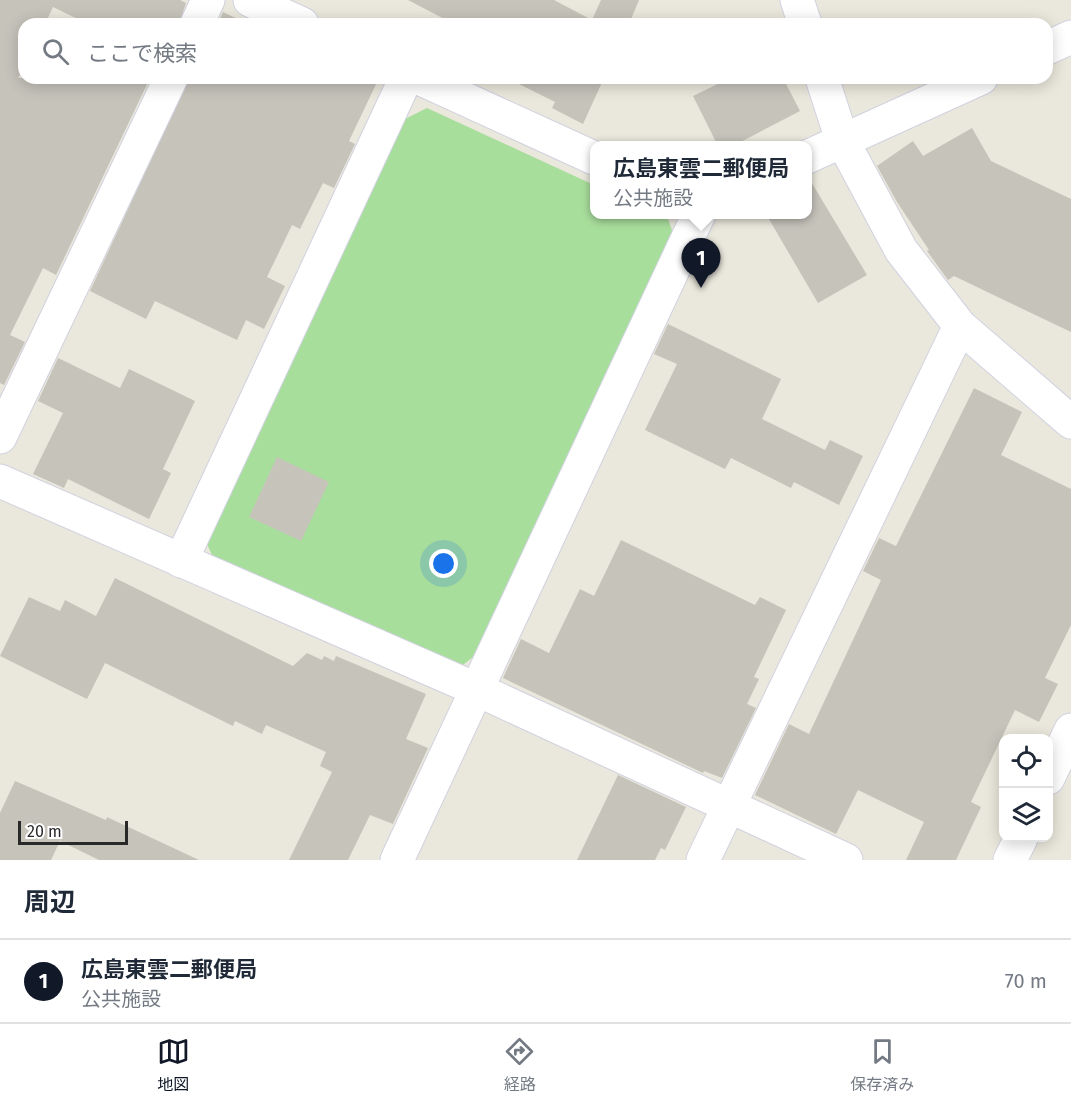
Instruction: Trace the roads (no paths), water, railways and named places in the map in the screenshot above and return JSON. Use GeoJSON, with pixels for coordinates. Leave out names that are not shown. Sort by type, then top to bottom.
{"type":"FeatureCollection","features":[{"type":"Feature","properties":{"kind":"street"},"geometry":{"type":"LineString","coordinates":[[200,18],[208,0]]}},
{"type":"Feature","properties":{"kind":"street"},"geometry":{"type":"LineString","coordinates":[[250,0],[289,18]]}},
{"type":"Feature","properties":{"kind":"street"},"geometry":{"type":"LineString","coordinates":[[797,0],[803,18]]}},
{"type":"Feature","properties":{"kind":"street"},"geometry":{"type":"LineString","coordinates":[[1053,45],[1071,37]]}},
{"type":"Feature","properties":{"kind":"street"},"geometry":{"type":"LineString","coordinates":[[0,437],[168,84]]}},
{"type":"Feature","properties":{"kind":"street"},"geometry":{"type":"LineString","coordinates":[[181,561],[403,84]]}},
{"type":"Feature","properties":{"kind":"street"},"geometry":{"type":"LineString","coordinates":[[432,84],[590,156]]}},
{"type":"Feature","properties":{"kind":"street"},"geometry":{"type":"LineString","coordinates":[[824,84],[842,140],[901,250],[960,326],[1071,422]]}},
{"type":"Feature","properties":{"kind":"street"},"geometry":{"type":"LineString","coordinates":[[812,155],[968,84]]}},
{"type":"Feature","properties":{"kind":"street"},"geometry":{"type":"LineString","coordinates":[[397,860],[697,219]]}},
{"type":"Feature","properties":{"kind":"street"},"geometry":{"type":"LineString","coordinates":[[703,860],[960,326]]}},
{"type":"Feature","properties":{"kind":"street"},"geometry":{"type":"LineString","coordinates":[[0,481],[478,690],[846,860]]}},
{"type":"Feature","properties":{"kind":"street"},"geometry":{"type":"LineString","coordinates":[[1053,768],[1071,730]]}},
{"type":"Feature","properties":{"kind":"street"},"geometry":{"type":"LineString","coordinates":[[1010,860],[1019,842]]}},
{"type":"Feature","properties":{"kind":"place","name":"広島東雲二郵便局"},"geometry":{"type":"Point","coordinates":[701,288]}}]}
